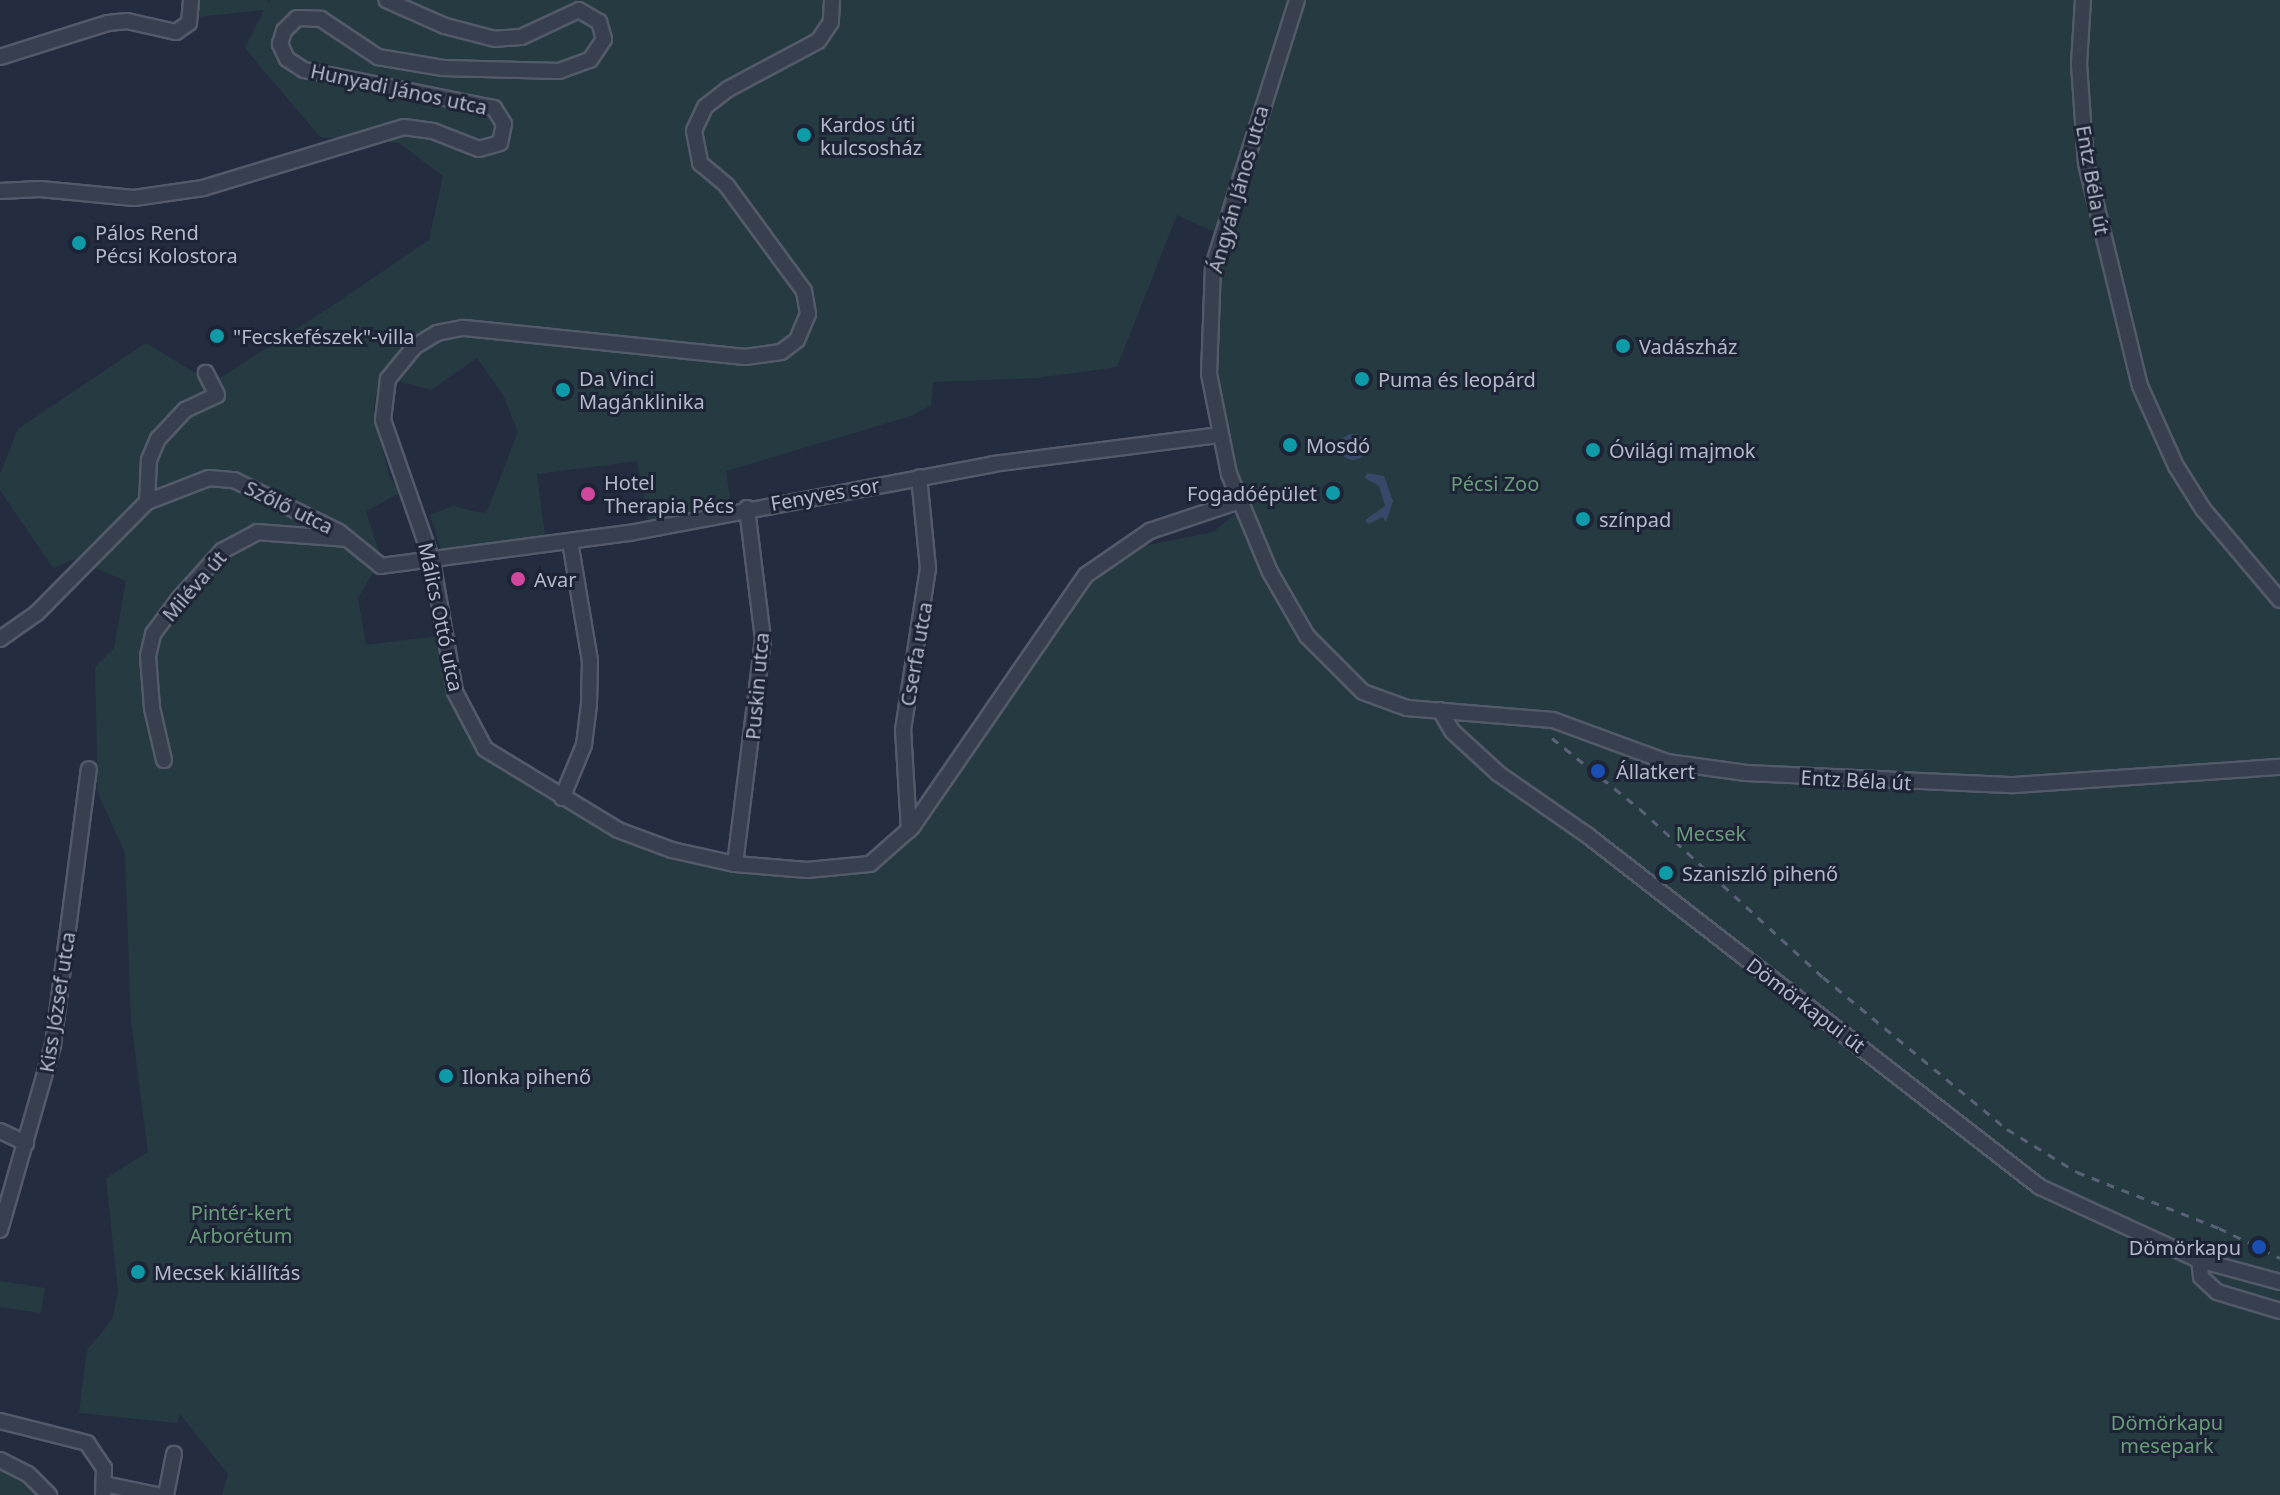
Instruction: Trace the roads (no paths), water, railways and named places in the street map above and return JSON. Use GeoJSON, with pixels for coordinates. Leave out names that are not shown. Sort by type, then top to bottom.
{"type":"FeatureCollection","features":[{"type":"Feature","properties":{"kind":"street"},"geometry":{"type":"LineString","coordinates":[[0,57],[108,23],[127,21],[176,32],[189,23],[191,0]]}},
{"type":"Feature","properties":{"kind":"street","name":"Hunyadi János utca"},"geometry":{"type":"LineString","coordinates":[[0,191],[40,189],[134,198],[180,192],[236,180],[404,127],[433,131],[479,149],[500,143],[504,124],[494,108],[304,70],[287,59],[280,44],[297,18],[321,19],[378,57],[455,69],[569,69],[590,60],[604,39],[599,22],[579,10],[521,37],[495,39],[445,26],[386,0]]}},
{"type":"Feature","properties":{"kind":"street","name":"Málics Ottó utca"},"geometry":{"type":"LineString","coordinates":[[832,0],[831,22],[818,41],[728,89],[705,107],[694,131],[700,163],[727,186],[799,282],[809,308],[802,333],[781,352],[759,357],[473,329],[426,338],[402,358],[388,379],[383,407],[390,445],[432,561],[455,692],[466,720],[485,749],[618,830],[735,864],[807,870],[870,864],[909,830],[1086,575],[1150,531],[1239,501]]}},
{"type":"Feature","properties":{"kind":"street","name":"Ángyán János utca"},"geometry":{"type":"LineString","coordinates":[[1297,0],[1213,266],[1209,374],[1219,435],[1239,501],[1282,597],[1332,664],[1363,692],[1407,708],[1440,710]]}},
{"type":"Feature","properties":{"kind":"street","name":"Entz Béla út"},"geometry":{"type":"LineString","coordinates":[[2083,0],[2079,64],[2086,163],[2140,386],[2176,466],[2203,509],[2280,600]]}},
{"type":"Feature","properties":{"kind":"street"},"geometry":{"type":"LineString","coordinates":[[147,502],[149,460],[158,439],[185,410],[217,395],[206,373]]}},
{"type":"Feature","properties":{"kind":"street","name":"Fenyves sor"},"geometry":{"type":"LineString","coordinates":[[432,561],[570,542],[919,477],[1219,435]]}},
{"type":"Feature","properties":{"kind":"street","name":"Szőlő utca"},"geometry":{"type":"LineString","coordinates":[[0,639],[37,613],[147,502],[184,485],[220,477],[318,531]]}},
{"type":"Feature","properties":{"kind":"street","name":"Cserfa utca"},"geometry":{"type":"LineString","coordinates":[[909,830],[903,730],[928,568],[919,477]]}},
{"type":"Feature","properties":{"kind":"street","name":"Puskin utca"},"geometry":{"type":"LineString","coordinates":[[735,864],[763,639],[747,508]]}},
{"type":"Feature","properties":{"kind":"street","name":"Miléva út"},"geometry":{"type":"LineString","coordinates":[[164,760],[152,708],[148,656],[153,634],[222,551],[239,539],[269,531],[318,531],[349,539]]}},
{"type":"Feature","properties":{"kind":"street","name":"Szőlő utca"},"geometry":{"type":"LineString","coordinates":[[349,539],[372,564],[432,561]]}},
{"type":"Feature","properties":{"kind":"street"},"geometry":{"type":"LineString","coordinates":[[562,798],[584,745],[589,704],[590,661],[570,542]]}},
{"type":"Feature","properties":{"kind":"street","name":"Entz Béla út"},"geometry":{"type":"LineString","coordinates":[[1440,710],[1553,720],[1667,762],[1789,776],[2014,785],[2280,767]]}},
{"type":"Feature","properties":{"kind":"street","name":"Dömörkapui út"},"geometry":{"type":"LineString","coordinates":[[1440,710],[1452,731],[1499,774],[1587,835],[2040,1187],[2199,1260],[2280,1282]]}},
{"type":"Feature","properties":{"kind":"street","name":"Kiss József utca"},"geometry":{"type":"LineString","coordinates":[[0,1230],[53,1045],[89,769]]}},
{"type":"Feature","properties":{"kind":"street"},"geometry":{"type":"LineString","coordinates":[[0,1131],[26,1143]]}},
{"type":"Feature","properties":{"kind":"street"},"geometry":{"type":"LineString","coordinates":[[2199,1260],[2201,1277],[2234,1301],[2280,1311]]}},
{"type":"Feature","properties":{"kind":"street"},"geometry":{"type":"LineString","coordinates":[[0,1421],[87,1443],[97,1453],[101,1491],[156,1495]]}},
{"type":"Feature","properties":{"kind":"street"},"geometry":{"type":"LineString","coordinates":[[166,1495],[174,1454]]}},
{"type":"Feature","properties":{"kind":"street"},"geometry":{"type":"LineString","coordinates":[[0,1460],[28,1474],[49,1495]]}},
{"type":"Feature","properties":{"kind":"water"},"geometry":{"type":"Polygon","coordinates":[[[1353,434],[1362,438],[1366,447],[1362,456],[1353,460],[1344,456],[1340,447],[1344,438],[1353,434]]]}},
{"type":"Feature","properties":{"kind":"water"},"geometry":{"type":"Polygon","coordinates":[[[1367,473],[1384,476],[1393,501],[1386,522],[1383,517],[1368,524],[1365,520],[1385,506],[1379,486],[1365,478],[1367,473]]]}},
{"type":"Feature","properties":{"kind":"railway"},"geometry":{"type":"LineString","coordinates":[[1552,738],[1640,809],[1823,977],[2007,1129],[2077,1172],[2219,1228],[2280,1258]]}},
{"type":"Feature","properties":{"kind":"place","name":"Kardos úti kulcsosház"},"geometry":{"type":"Point","coordinates":[804,135]}},
{"type":"Feature","properties":{"kind":"place","name":"Pálos Rend Pécsi Kolostora"},"geometry":{"type":"Point","coordinates":[79,243]}},
{"type":"Feature","properties":{"kind":"place","name":"\"Fecskefészek\"-villa"},"geometry":{"type":"Point","coordinates":[217,336]}},
{"type":"Feature","properties":{"kind":"place","name":"Vadászház"},"geometry":{"type":"Point","coordinates":[1623,346]}},
{"type":"Feature","properties":{"kind":"place","name":"Puma és leopárd"},"geometry":{"type":"Point","coordinates":[1362,379]}},
{"type":"Feature","properties":{"kind":"place","name":"Da Vinci Magánklinika"},"geometry":{"type":"Point","coordinates":[563,390]}},
{"type":"Feature","properties":{"kind":"place","name":"Mosdó"},"geometry":{"type":"Point","coordinates":[1290,445]}},
{"type":"Feature","properties":{"kind":"place","name":"Óvilági majmok"},"geometry":{"type":"Point","coordinates":[1593,450]}},
{"type":"Feature","properties":{"kind":"place","name":"Fogadóépület"},"geometry":{"type":"Point","coordinates":[1333,493]}},
{"type":"Feature","properties":{"kind":"place","name":"Hotel Therapia Pécs"},"geometry":{"type":"Point","coordinates":[588,494]}},
{"type":"Feature","properties":{"kind":"place","name":"színpad"},"geometry":{"type":"Point","coordinates":[1583,519]}},
{"type":"Feature","properties":{"kind":"place","name":"Avar"},"geometry":{"type":"Point","coordinates":[518,579]}},
{"type":"Feature","properties":{"kind":"place","name":"Állatkert"},"geometry":{"type":"Point","coordinates":[1598,771]}},
{"type":"Feature","properties":{"kind":"place","name":"Szaniszló pihenő"},"geometry":{"type":"Point","coordinates":[1666,873]}},
{"type":"Feature","properties":{"kind":"place","name":"Ilonka pihenő"},"geometry":{"type":"Point","coordinates":[446,1076]}},
{"type":"Feature","properties":{"kind":"place","name":"Dömörkapu"},"geometry":{"type":"Point","coordinates":[2259,1247]}},
{"type":"Feature","properties":{"kind":"place","name":"Mecsek kiállítás"},"geometry":{"type":"Point","coordinates":[138,1272]}},
{"type":"Feature","properties":{"kind":"park label","name":"Pécsi Zoo"},"geometry":{"type":"Point","coordinates":[1495,483]}},
{"type":"Feature","properties":{"kind":"park label","name":"Mecsek"},"geometry":{"type":"Point","coordinates":[1711,833]}},
{"type":"Feature","properties":{"kind":"park label","name":"Pintér-kert Arborétum"},"geometry":{"type":"Point","coordinates":[241,1224]}},
{"type":"Feature","properties":{"kind":"park label","name":"Dömörkapu mesepark"},"geometry":{"type":"Point","coordinates":[2167,1434]}}]}
